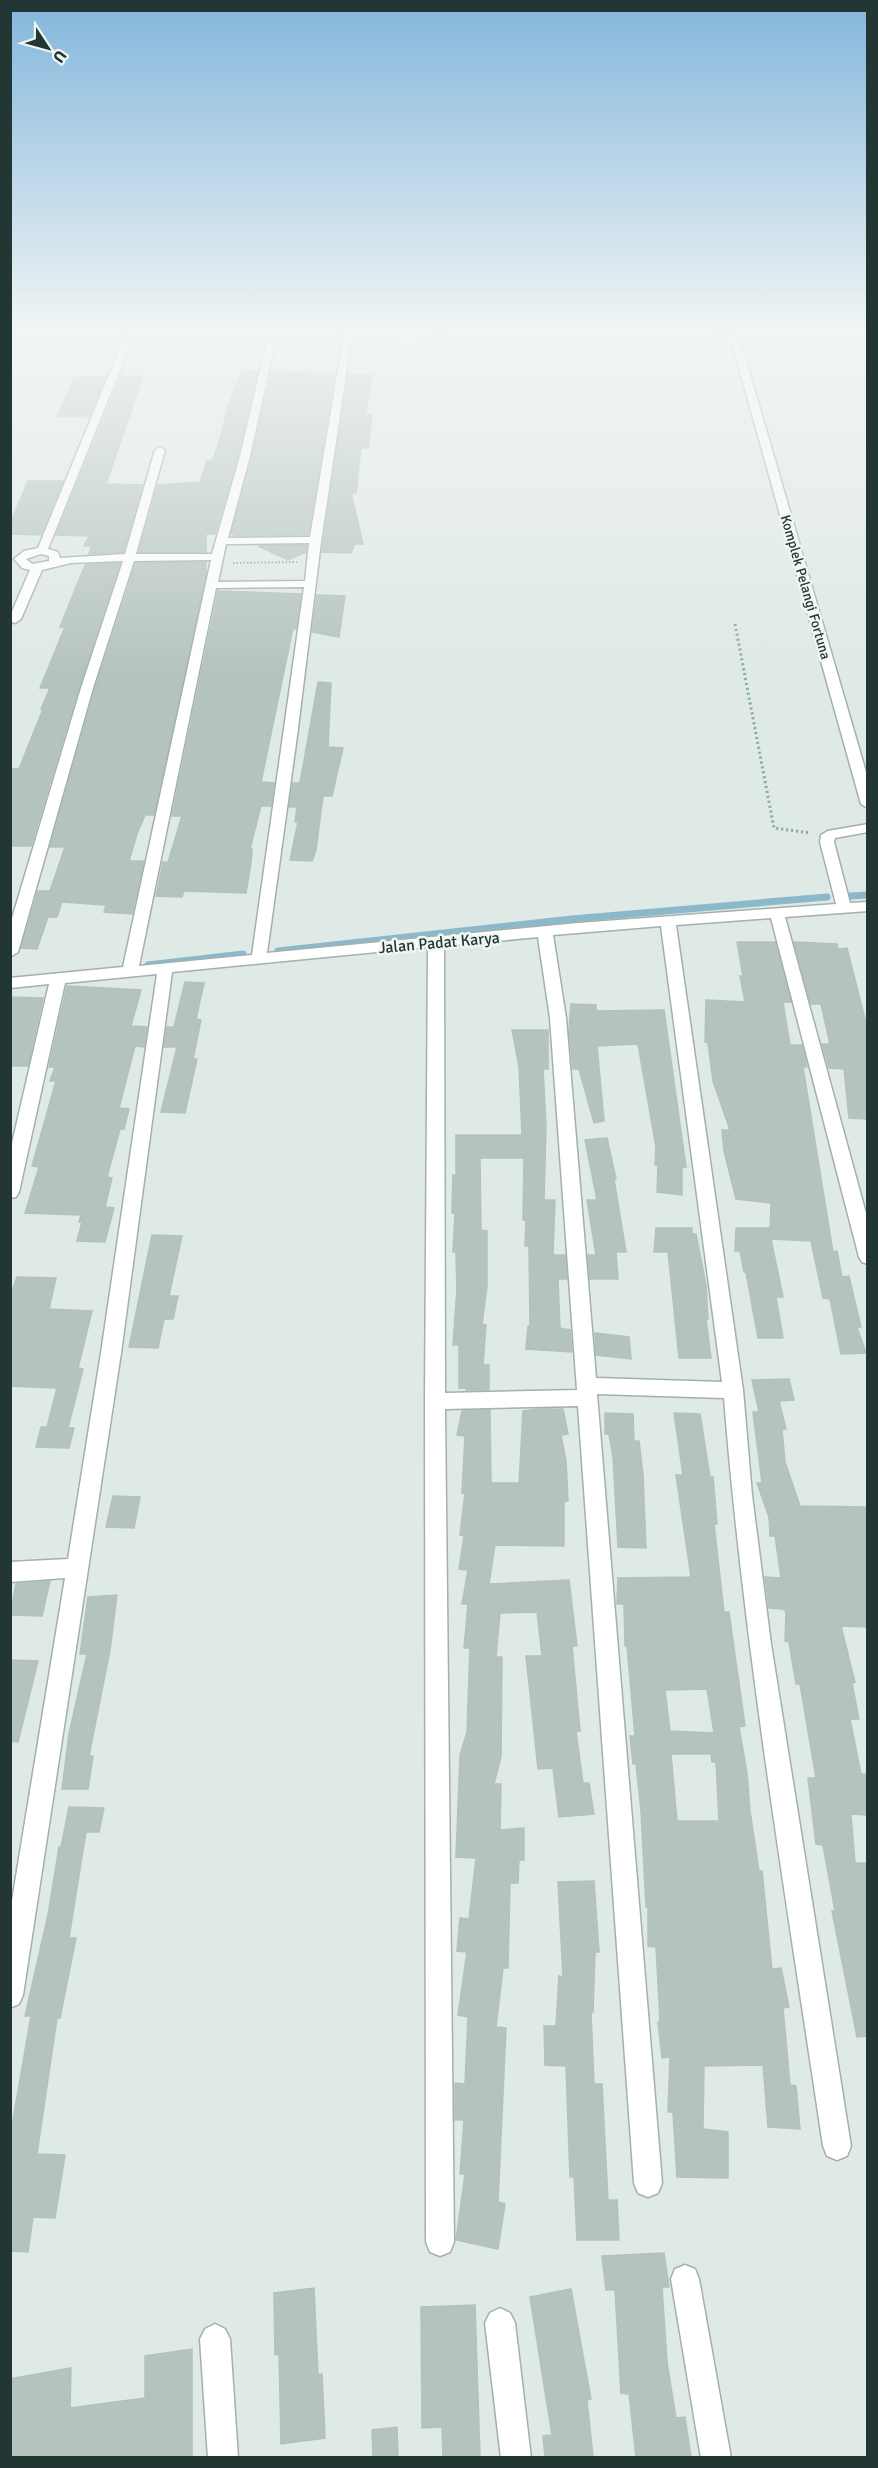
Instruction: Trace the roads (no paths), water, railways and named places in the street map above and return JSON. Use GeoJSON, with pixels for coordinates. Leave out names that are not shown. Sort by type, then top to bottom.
{"type":"FeatureCollection","features":[{"type":"Feature","properties":{"kind":"street"},"geometry":{"type":"LineString","coordinates":[[42,551],[86,443]]}},
{"type":"Feature","properties":{"kind":"street"},"geometry":{"type":"LineString","coordinates":[[130,971],[212,585],[223,560],[221,541],[248,443]]}},
{"type":"Feature","properties":{"kind":"street"},"geometry":{"type":"LineString","coordinates":[[259,959],[331,443]]}},
{"type":"Feature","properties":{"kind":"street","name":"Komplek Pelangi Fortuna"},"geometry":{"type":"LineString","coordinates":[[765,443],[867,804]]}},
{"type":"Feature","properties":{"kind":"street"},"geometry":{"type":"LineString","coordinates":[[10,952],[87,688],[130,556],[160,450]]}},
{"type":"Feature","properties":{"kind":"street"},"geometry":{"type":"LineString","coordinates":[[221,541],[316,540]]}},
{"type":"Feature","properties":{"kind":"street"},"geometry":{"type":"LineString","coordinates":[[55,561],[54,554],[42,551],[26,554],[20,559],[26,566],[37,567],[55,561],[130,556],[223,560]]}},
{"type":"Feature","properties":{"kind":"street"},"geometry":{"type":"LineString","coordinates":[[15,619],[37,567]]}},
{"type":"Feature","properties":{"kind":"street"},"geometry":{"type":"LineString","coordinates":[[212,585],[310,584]]}},
{"type":"Feature","properties":{"kind":"street"},"geometry":{"type":"LineString","coordinates":[[844,908],[827,842],[828,835],[867,828]]}},
{"type":"Feature","properties":{"kind":"street","name":"Jalan Padat Karya"},"geometry":{"type":"LineString","coordinates":[[10,983],[545,932],[867,906]]}},
{"type":"Feature","properties":{"kind":"street"},"geometry":{"type":"LineString","coordinates":[[777,913],[867,1257]]}},
{"type":"Feature","properties":{"kind":"street"},"geometry":{"type":"LineString","coordinates":[[668,921],[733,1390],[742,1495],[760,1644],[837,2146]]}},
{"type":"Feature","properties":{"kind":"street"},"geometry":{"type":"LineString","coordinates":[[545,932],[558,1018],[589,1392],[648,2183]]}},
{"type":"Feature","properties":{"kind":"street"},"geometry":{"type":"LineString","coordinates":[[436,942],[435,1401],[440,2242]]}},
{"type":"Feature","properties":{"kind":"street"},"geometry":{"type":"LineString","coordinates":[[10,1995],[111,1353],[165,968]]}},
{"type":"Feature","properties":{"kind":"street"},"geometry":{"type":"LineString","coordinates":[[10,1192],[58,978]]}},
{"type":"Feature","properties":{"kind":"street"},"geometry":{"type":"LineString","coordinates":[[435,1401],[589,1392],[733,1390]]}},
{"type":"Feature","properties":{"kind":"street"},"geometry":{"type":"LineString","coordinates":[[10,1572],[76,1568]]}},
{"type":"Feature","properties":{"kind":"street"},"geometry":{"type":"LineString","coordinates":[[685,2279],[716,2457]]}},
{"type":"Feature","properties":{"kind":"street"},"geometry":{"type":"LineString","coordinates":[[501,2323],[516,2457]]}},
{"type":"Feature","properties":{"kind":"street"},"geometry":{"type":"LineString","coordinates":[[215,2339],[223,2457]]}},
{"type":"Feature","properties":{"kind":"waterway"},"geometry":{"type":"LineString","coordinates":[[850,896],[868,895]]}},
{"type":"Feature","properties":{"kind":"waterway"},"geometry":{"type":"LineString","coordinates":[[278,951],[572,919],[827,897]]}},
{"type":"Feature","properties":{"kind":"waterway"},"geometry":{"type":"LineString","coordinates":[[148,965],[243,954]]}}]}
